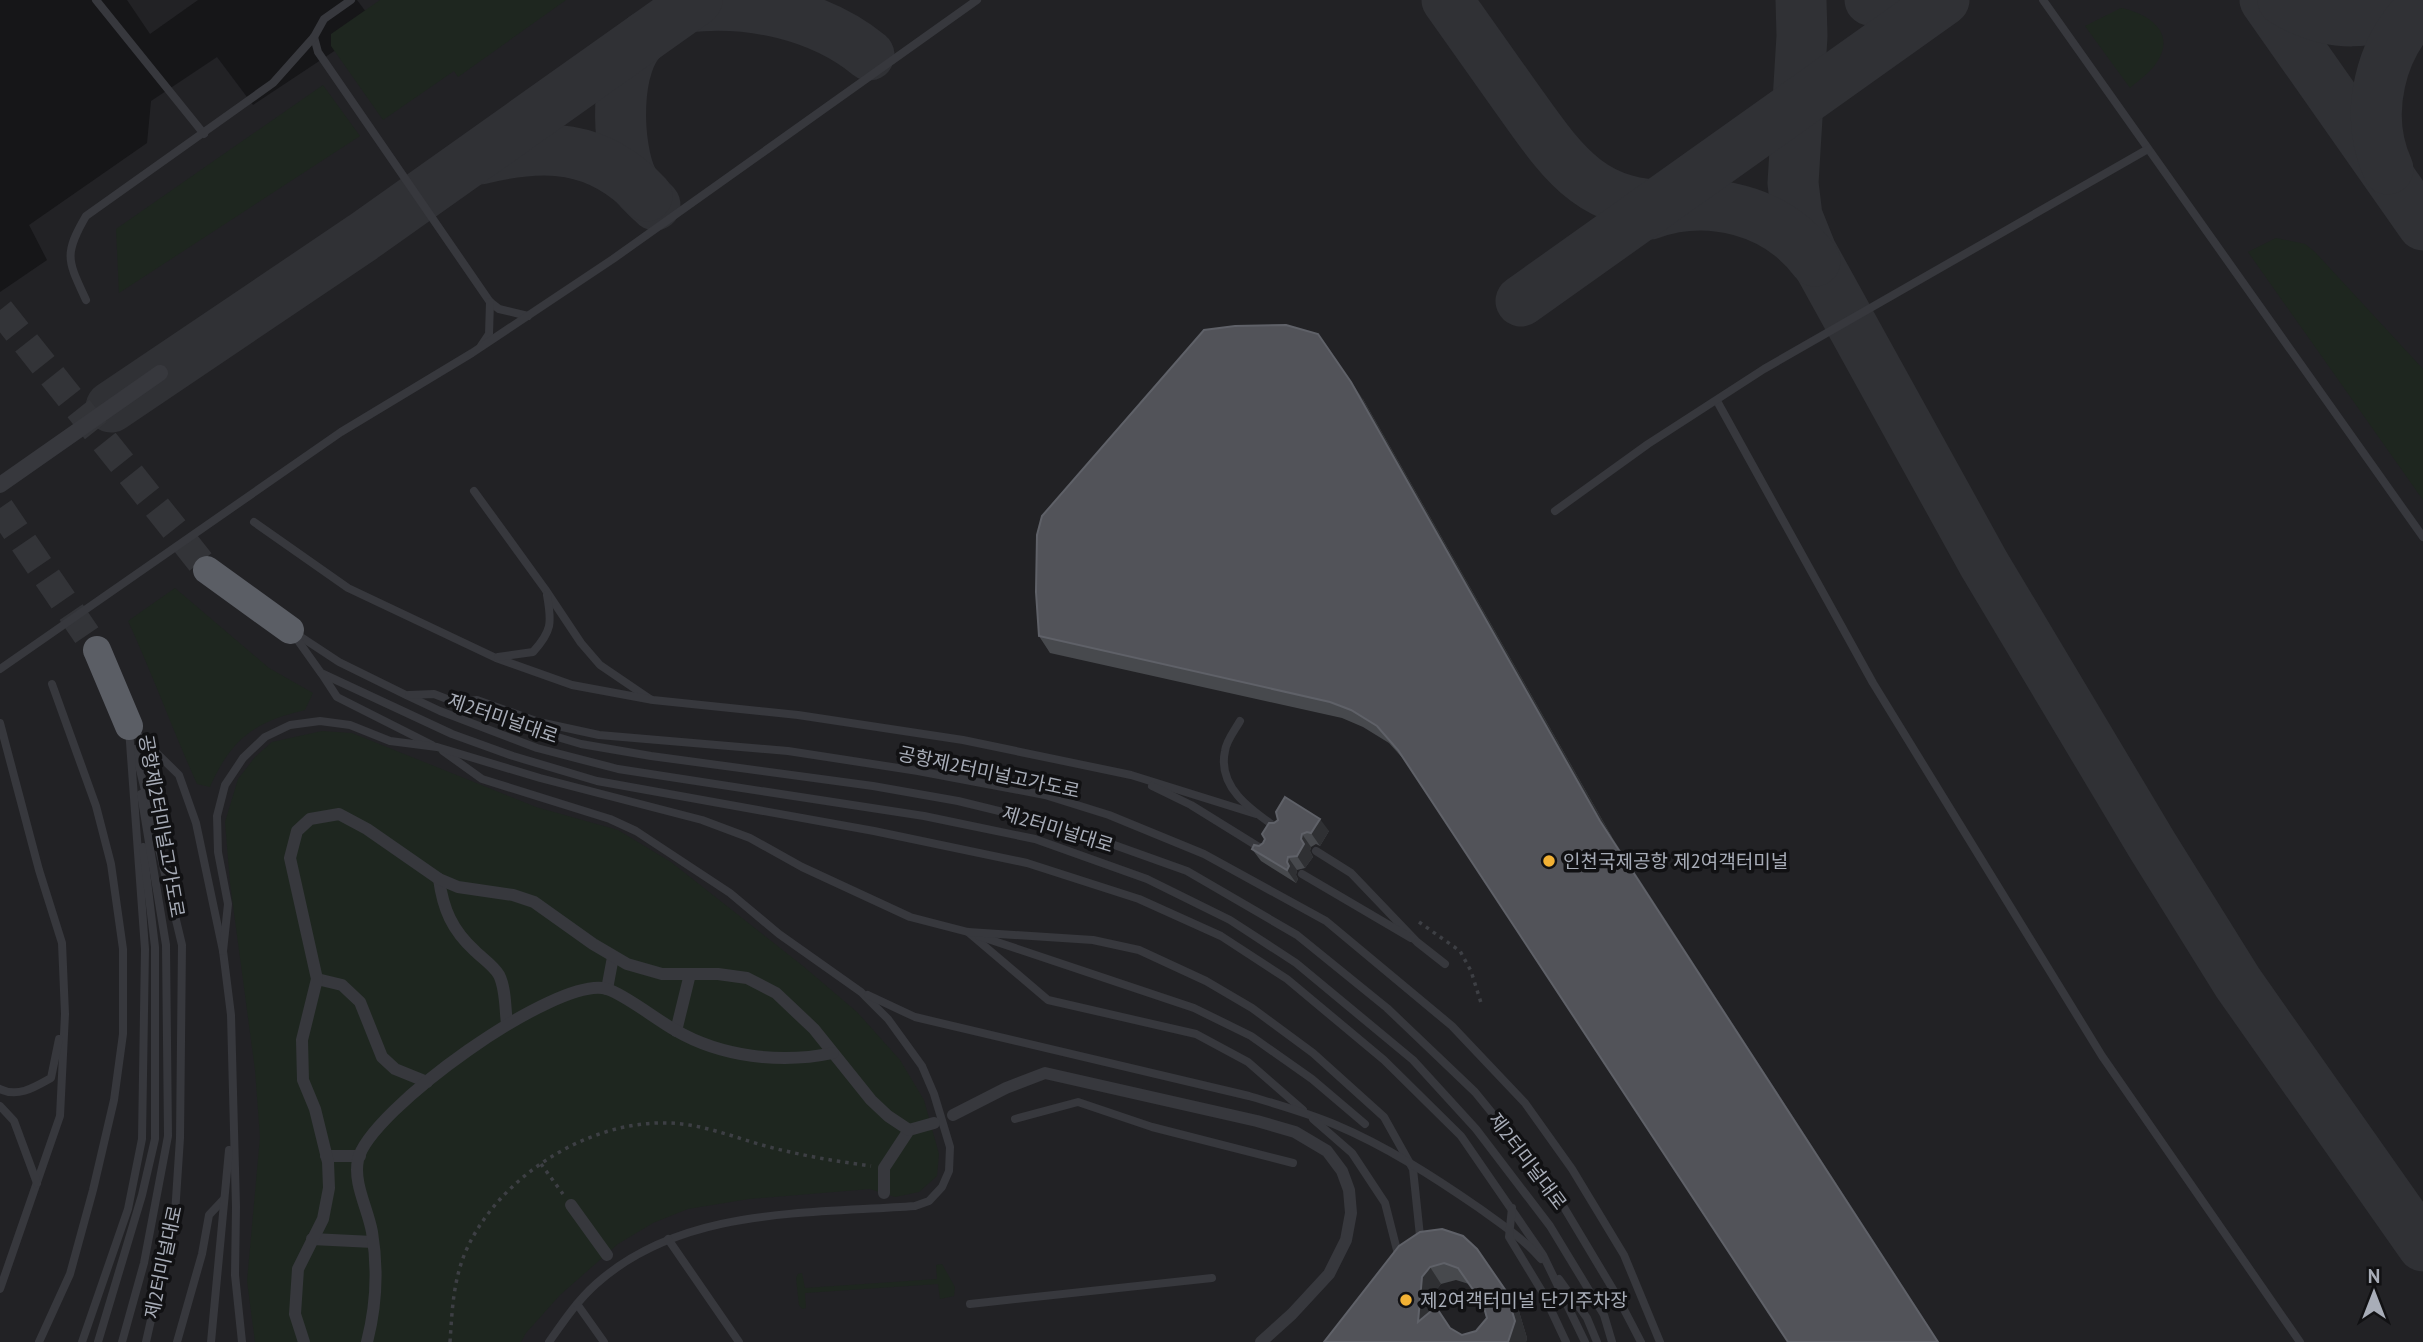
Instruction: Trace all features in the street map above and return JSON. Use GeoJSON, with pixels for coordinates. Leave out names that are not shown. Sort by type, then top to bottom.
{"type":"FeatureCollection","features":[{"type":"Feature","properties":{"kind":"highway","name":"제2터미널대로"},"geometry":{"type":"LineString","coordinates":[[207,570],[290,630]]}},
{"type":"Feature","properties":{"kind":"highway","name":"제2터미널대로"},"geometry":{"type":"LineString","coordinates":[[97,650],[129,726]]}},
{"type":"Feature","properties":{"kind":"street"},"geometry":{"type":"LineString","coordinates":[[0,485],[160,373]]}},
{"type":"Feature","properties":{"kind":"street"},"geometry":{"type":"LineString","coordinates":[[304,1342],[295,1314],[298,1269],[323,1219],[328,1188],[326,1156],[315,1109],[303,1080],[302,1040],[317,979],[290,859],[297,831],[310,819],[339,814],[367,829],[439,878],[458,887],[513,895],[534,902],[627,964],[662,974],[747,978],[776,993],[794,1009],[871,1100],[909,1130]]}},
{"type":"Feature","properties":{"kind":"street"},"geometry":{"type":"LineString","coordinates":[[439,878],[446,914],[452,926],[463,941],[498,972],[507,1024]]}},
{"type":"Feature","properties":{"kind":"street"},"geometry":{"type":"LineString","coordinates":[[607,989],[613,957]]}},
{"type":"Feature","properties":{"kind":"street"},"geometry":{"type":"LineString","coordinates":[[676,1031],[690,974]]}},
{"type":"Feature","properties":{"kind":"street"},"geometry":{"type":"LineString","coordinates":[[317,979],[342,985],[351,993],[360,1002],[382,1057],[395,1069],[426,1082]]}},
{"type":"Feature","properties":{"kind":"street"},"geometry":{"type":"LineString","coordinates":[[367,1342],[375,1296],[373,1242],[357,1170],[362,1149],[401,1104],[442,1067],[507,1024],[574,991],[591,987],[607,989],[676,1031],[704,1044],[767,1058],[810,1058],[833,1053]]}},
{"type":"Feature","properties":{"kind":"street"},"geometry":{"type":"LineString","coordinates":[[953,1115],[1006,1088],[1045,1073],[1257,1121],[1295,1132],[1327,1151],[1342,1171],[1349,1190],[1351,1213],[1346,1240],[1329,1274],[1292,1314],[1261,1342]]}},
{"type":"Feature","properties":{"kind":"street"},"geometry":{"type":"LineString","coordinates":[[884,1194],[884,1168],[909,1130],[934,1123]]}},
{"type":"Feature","properties":{"kind":"street"},"geometry":{"type":"LineString","coordinates":[[326,1156],[360,1156]]}},
{"type":"Feature","properties":{"kind":"street"},"geometry":{"type":"LineString","coordinates":[[571,1205],[607,1255]]}},
{"type":"Feature","properties":{"kind":"street"},"geometry":{"type":"LineString","coordinates":[[312,1239],[373,1242]]}},
{"type":"Feature","properties":{"kind":"lane"},"geometry":{"type":"LineString","coordinates":[[96,0],[204,134]]}},
{"type":"Feature","properties":{"kind":"lane"},"geometry":{"type":"LineString","coordinates":[[86,300],[69,265],[74,237],[86,216],[273,83],[314,37],[324,19],[351,0]]}},
{"type":"Feature","properties":{"kind":"lane"},"geometry":{"type":"LineString","coordinates":[[0,669],[341,432],[472,353],[612,259],[977,0]]}},
{"type":"Feature","properties":{"kind":"lane"},"geometry":{"type":"LineString","coordinates":[[2043,0],[2423,537]]}},
{"type":"Feature","properties":{"kind":"lane"},"geometry":{"type":"LineString","coordinates":[[314,37],[318,52],[490,302],[499,309],[528,316]]}},
{"type":"Feature","properties":{"kind":"lane"},"geometry":{"type":"LineString","coordinates":[[1555,511],[1648,444],[1764,369],[2148,149]]}},
{"type":"Feature","properties":{"kind":"lane"},"geometry":{"type":"LineString","coordinates":[[472,353],[489,334],[490,302]]}},
{"type":"Feature","properties":{"kind":"lane"},"geometry":{"type":"LineString","coordinates":[[1717,401],[1873,682],[2102,1056],[2300,1342]]}},
{"type":"Feature","properties":{"kind":"lane"},"geometry":{"type":"LineString","coordinates":[[474,491],[545,589],[580,643],[600,665],[653,700]]}},
{"type":"Feature","properties":{"kind":"lane"},"geometry":{"type":"LineString","coordinates":[[254,522],[348,588],[496,658],[572,685],[653,700],[896,728],[1131,775],[1256,814]]}},
{"type":"Feature","properties":{"kind":"lane"},"geometry":{"type":"LineString","coordinates":[[496,658],[533,652],[545,639],[552,620],[545,589]]}},
{"type":"Feature","properties":{"kind":"lane","name":"제2터미널대로"},"geometry":{"type":"LineString","coordinates":[[290,630],[321,673],[452,734],[513,756],[597,781],[874,831],[1027,863],[1139,899],[1221,936],[1287,979],[1384,1060],[1461,1136],[1543,1255],[1585,1342]]}},
{"type":"Feature","properties":{"kind":"lane","name":"제2터미널대로"},"geometry":{"type":"LineString","coordinates":[[290,630],[339,662],[406,695],[434,694],[507,722],[581,744],[873,786],[958,801],[1064,827],[1187,871],[1297,935],[1387,1008],[1475,1091],[1550,1184],[1617,1296],[1641,1342]]}},
{"type":"Feature","properties":{"kind":"lane"},"geometry":{"type":"LineString","coordinates":[[321,673],[337,697],[437,747],[482,779],[610,819],[636,831],[730,893],[779,934],[861,992],[906,1041],[930,1085],[950,1147],[949,1171],[942,1187],[929,1201],[915,1206],[750,1218],[701,1228],[668,1239],[625,1261],[596,1284],[577,1304],[549,1342]]}},
{"type":"Feature","properties":{"kind":"lane"},"geometry":{"type":"LineString","coordinates":[[39,1342],[70,1274],[93,1190],[114,1100],[122,1034],[123,949],[111,864],[96,806],[52,684]]}},
{"type":"Feature","properties":{"kind":"lane"},"geometry":{"type":"LineString","coordinates":[[406,695],[537,748],[618,769],[924,816],[1035,839],[1147,880],[1230,920],[1296,963],[1413,1060],[1476,1129],[1550,1226],[1604,1315],[1612,1342]]}},
{"type":"Feature","properties":{"kind":"lane","name":"공항제2터미널고가도로"},"geometry":{"type":"LineString","coordinates":[[460,703],[477,700],[538,722],[598,735],[788,751],[918,771],[1045,795],[1109,815],[1204,854],[1326,921],[1452,1026],[1525,1104],[1572,1169],[1624,1255],[1660,1342]]}},
{"type":"Feature","properties":{"kind":"lane"},"geometry":{"type":"LineString","coordinates":[[223,951],[228,904],[218,852],[217,816],[225,785],[243,758],[265,737],[290,726],[320,721],[350,724],[390,741],[437,747],[540,778],[702,820],[750,838],[813,872],[910,917],[968,932],[1194,1008],[1251,1036],[1312,1079],[1365,1124]]}},
{"type":"Feature","properties":{"kind":"lane"},"geometry":{"type":"LineString","coordinates":[[1240,721],[1225,749],[1224,766],[1232,791],[1256,814],[1281,830]]}},
{"type":"Feature","properties":{"kind":"lane"},"geometry":{"type":"LineString","coordinates":[[0,723],[39,870],[62,943],[65,1014],[60,1116],[0,1289]]}},
{"type":"Feature","properties":{"kind":"lane"},"geometry":{"type":"LineString","coordinates":[[129,726],[178,775],[195,823],[223,951],[232,1040],[235,1275],[242,1342]]}},
{"type":"Feature","properties":{"kind":"lane","name":"제2터미널대로"},"geometry":{"type":"LineString","coordinates":[[98,1342],[142,1195],[155,1139],[155,947],[129,726]]}},
{"type":"Feature","properties":{"kind":"lane","name":"제2터미널대로"},"geometry":{"type":"LineString","coordinates":[[129,726],[181,945],[180,1138],[175,1214],[146,1342]]}},
{"type":"Feature","properties":{"kind":"lane","name":"공항제2터미널고가도로"},"geometry":{"type":"LineString","coordinates":[[82,1342],[128,1209],[142,1139],[145,949],[129,726]]}},
{"type":"Feature","properties":{"kind":"lane","name":"공항제2터미널고가도로"},"geometry":{"type":"LineString","coordinates":[[122,1342],[144,1263],[167,1136],[166,945],[129,726]]}},
{"type":"Feature","properties":{"kind":"lane"},"geometry":{"type":"LineString","coordinates":[[1131,775],[1191,804],[1267,852]]}},
{"type":"Feature","properties":{"kind":"lane"},"geometry":{"type":"LineString","coordinates":[[1316,851],[1351,873],[1417,942],[1445,964]]}},
{"type":"Feature","properties":{"kind":"lane"},"geometry":{"type":"LineString","coordinates":[[1302,874],[1417,942]]}},
{"type":"Feature","properties":{"kind":"lane"},"geometry":{"type":"LineString","coordinates":[[968,932],[1093,940],[1139,950],[1206,981],[1252,1008],[1313,1053],[1384,1117],[1413,1169],[1420,1236]]}},
{"type":"Feature","properties":{"kind":"lane"},"geometry":{"type":"LineString","coordinates":[[968,932],[1048,1000],[1196,1034],[1248,1062],[1352,1153],[1385,1203],[1399,1258]]}},
{"type":"Feature","properties":{"kind":"lane"},"geometry":{"type":"LineString","coordinates":[[861,992],[915,1017],[1293,1108],[1337,1125],[1375,1144],[1456,1193],[1513,1232],[1571,1294],[1587,1318],[1597,1342]]}},
{"type":"Feature","properties":{"kind":"lane"},"geometry":{"type":"LineString","coordinates":[[0,1089],[29,1091],[51,1078],[65,1014]]}},
{"type":"Feature","properties":{"kind":"lane"},"geometry":{"type":"LineString","coordinates":[[1015,1119],[1078,1102],[1152,1127],[1293,1163]]}},
{"type":"Feature","properties":{"kind":"lane"},"geometry":{"type":"LineString","coordinates":[[0,1106],[14,1121],[37,1183]]}},
{"type":"Feature","properties":{"kind":"lane"},"geometry":{"type":"LineString","coordinates":[[211,1342],[232,1127]]}},
{"type":"Feature","properties":{"kind":"lane"},"geometry":{"type":"LineString","coordinates":[[177,1342],[202,1254],[209,1214],[223,1199]]}},
{"type":"Feature","properties":{"kind":"lane"},"geometry":{"type":"LineString","coordinates":[[1512,1208],[1509,1237],[1543,1293],[1566,1342]]}},
{"type":"Feature","properties":{"kind":"lane"},"geometry":{"type":"LineString","coordinates":[[668,1239],[739,1342]]}},
{"type":"Feature","properties":{"kind":"lane"},"geometry":{"type":"LineString","coordinates":[[970,1304],[1212,1278]]}},
{"type":"Feature","properties":{"kind":"lane"},"geometry":{"type":"LineString","coordinates":[[577,1304],[604,1342]]}},
{"type":"Feature","properties":{"kind":"path"},"geometry":{"type":"LineString","coordinates":[[450,1342],[453,1292],[465,1253],[486,1214],[541,1164],[588,1136],[630,1125],[668,1123],[702,1127],[806,1157],[884,1168]]}},
{"type":"Feature","properties":{"kind":"path"},"geometry":{"type":"LineString","coordinates":[[541,1164],[571,1205]]}},
{"type":"Feature","properties":{"kind":"shaded area"},"geometry":{"type":"Polygon","coordinates":[[[127,0],[198,0],[150,34],[127,0]]]}},
{"type":"Feature","properties":{"kind":"shaded area"},"geometry":{"type":"Polygon","coordinates":[[[357,0],[2423,0],[2423,1342],[0,1342],[0,292],[47,260],[29,225],[147,143],[151,101],[217,57],[253,105],[375,24],[357,0]]]}},
{"type":"Feature","properties":{"kind":"shaded area"},"geometry":{"type":"Polygon","coordinates":[[[380,0],[566,0],[458,77],[454,71],[383,120],[331,46],[331,34],[380,0]]]}},
{"type":"Feature","properties":{"kind":"shaded area"},"geometry":{"type":"Polygon","coordinates":[[[2121,8],[2151,21],[2162,35],[2164,44],[2155,65],[2130,88],[2085,26],[2121,8]]]}},
{"type":"Feature","properties":{"kind":"shaded area"},"geometry":{"type":"Polygon","coordinates":[[[323,85],[360,136],[119,293],[116,229],[323,85]]]}},
{"type":"Feature","properties":{"kind":"shaded area"},"geometry":{"type":"Polygon","coordinates":[[[2276,238],[2305,244],[2315,252],[2423,369],[2423,500],[2248,252],[2276,238]]]}},
{"type":"Feature","properties":{"kind":"shaded area"},"geometry":{"type":"Polygon","coordinates":[[[175,588],[269,668],[313,693],[305,710],[272,720],[246,735],[227,756],[210,787],[197,784],[128,621],[175,588]]]}},
{"type":"Feature","properties":{"kind":"shaded area"},"geometry":{"type":"Polygon","coordinates":[[[322,731],[352,733],[536,807],[618,830],[671,862],[857,1012],[900,1060],[924,1100],[939,1154],[937,1176],[919,1192],[895,1197],[870,1189],[749,1199],[688,1209],[653,1223],[618,1244],[560,1295],[521,1342],[255,1342],[247,1281],[260,1137],[255,1070],[230,883],[225,822],[238,779],[255,757],[272,742],[322,731]]]}},
{"type":"Feature","properties":{"kind":"shaded area"},"geometry":{"type":"Polygon","coordinates":[[[942,1264],[955,1287],[954,1296],[940,1299],[938,1284],[805,1293],[806,1308],[802,1309],[799,1305],[796,1278],[798,1274],[802,1273],[805,1288],[937,1279],[936,1265],[942,1264]]]}},
{"type":"Feature","properties":{"kind":"building","name":"인천국제공항 제2여객터미널"},"geometry":{"type":"Polygon","coordinates":[[[1286,325],[1318,334],[1351,382],[1600,821],[1938,1342],[1788,1342],[1398,750],[1377,726],[1351,710],[1330,702],[1039,636],[1036,592],[1037,535],[1042,516],[1204,330],[1235,326],[1286,325]]]}},
{"type":"Feature","properties":{"kind":"building"},"geometry":{"type":"Polygon","coordinates":[[[1285,797],[1320,819],[1311,833],[1302,834],[1304,844],[1297,856],[1288,857],[1287,870],[1252,849],[1254,845],[1263,843],[1265,839],[1262,834],[1269,823],[1278,820],[1276,812],[1285,797]]]}},
{"type":"Feature","properties":{"kind":"building"},"geometry":{"type":"Polygon","coordinates":[[[1442,1229],[1463,1236],[1477,1249],[1506,1291],[1515,1321],[1508,1342],[1324,1342],[1399,1246],[1420,1232],[1442,1229]],[[1444,1263],[1430,1267],[1422,1277],[1418,1322],[1436,1307],[1450,1328],[1462,1335],[1476,1331],[1487,1318],[1483,1304],[1458,1268],[1444,1263]]]}},
{"type":"Feature","properties":{"kind":"taxiway"},"geometry":{"type":"LineString","coordinates":[[111,407],[363,237],[697,0]]}},
{"type":"Feature","properties":{"kind":"taxiway"},"geometry":{"type":"LineString","coordinates":[[1447,0],[1548,141],[1581,176],[1600,190],[1622,199],[1648,204],[1678,205]]}},
{"type":"Feature","properties":{"kind":"taxiway"},"geometry":{"type":"LineString","coordinates":[[1801,0],[1802,36],[1793,183],[1797,216],[1811,251],[1984,564],[2152,845],[2238,983],[2423,1246]]}},
{"type":"Feature","properties":{"kind":"taxiway"},"geometry":{"type":"LineString","coordinates":[[1870,0],[1922,0]]}},
{"type":"Feature","properties":{"kind":"taxiway"},"geometry":{"type":"LineString","coordinates":[[1521,301],[1944,0]]}},
{"type":"Feature","properties":{"kind":"taxiway"},"geometry":{"type":"LineString","coordinates":[[2265,0],[2423,225]]}},
{"type":"Feature","properties":{"kind":"taxiway"},"geometry":{"type":"LineString","coordinates":[[2283,0],[2318,16],[2352,21],[2387,16],[2423,2]]}},
{"type":"Feature","properties":{"kind":"taxiway"},"geometry":{"type":"LineString","coordinates":[[687,7],[735,6],[783,13],[829,30],[869,55]]}},
{"type":"Feature","properties":{"kind":"taxiway"},"geometry":{"type":"LineString","coordinates":[[2388,169],[2377,126],[2380,82],[2396,41],[2408,22],[2423,6]]}},
{"type":"Feature","properties":{"kind":"taxiway"},"geometry":{"type":"LineString","coordinates":[[646,36],[635,48],[628,64],[623,84],[621,127],[623,148],[633,181],[655,205]]}},
{"type":"Feature","properties":{"kind":"taxiway"},"geometry":{"type":"LineString","coordinates":[[480,159],[526,151],[569,152],[590,157],[609,166],[647,196]]}},
{"type":"Feature","properties":{"kind":"taxiway"},"geometry":{"type":"LineString","coordinates":[[1650,214],[1695,205],[1740,210],[1781,229],[1799,243],[1815,261]]}},
{"type":"Feature","properties":{"kind":"tunnel"},"geometry":{"type":"LineString","coordinates":[[0,310],[207,570]]}},
{"type":"Feature","properties":{"kind":"tunnel"},"geometry":{"type":"LineString","coordinates":[[0,508],[97,650]]}},
{"type":"Feature","properties":{"kind":"place","name":"인천국제공항 제2여객터미널"},"geometry":{"type":"Point","coordinates":[1549,861]}},
{"type":"Feature","properties":{"kind":"place","name":"제2여객터미널 단기주차장"},"geometry":{"type":"Point","coordinates":[1406,1300]}}]}
